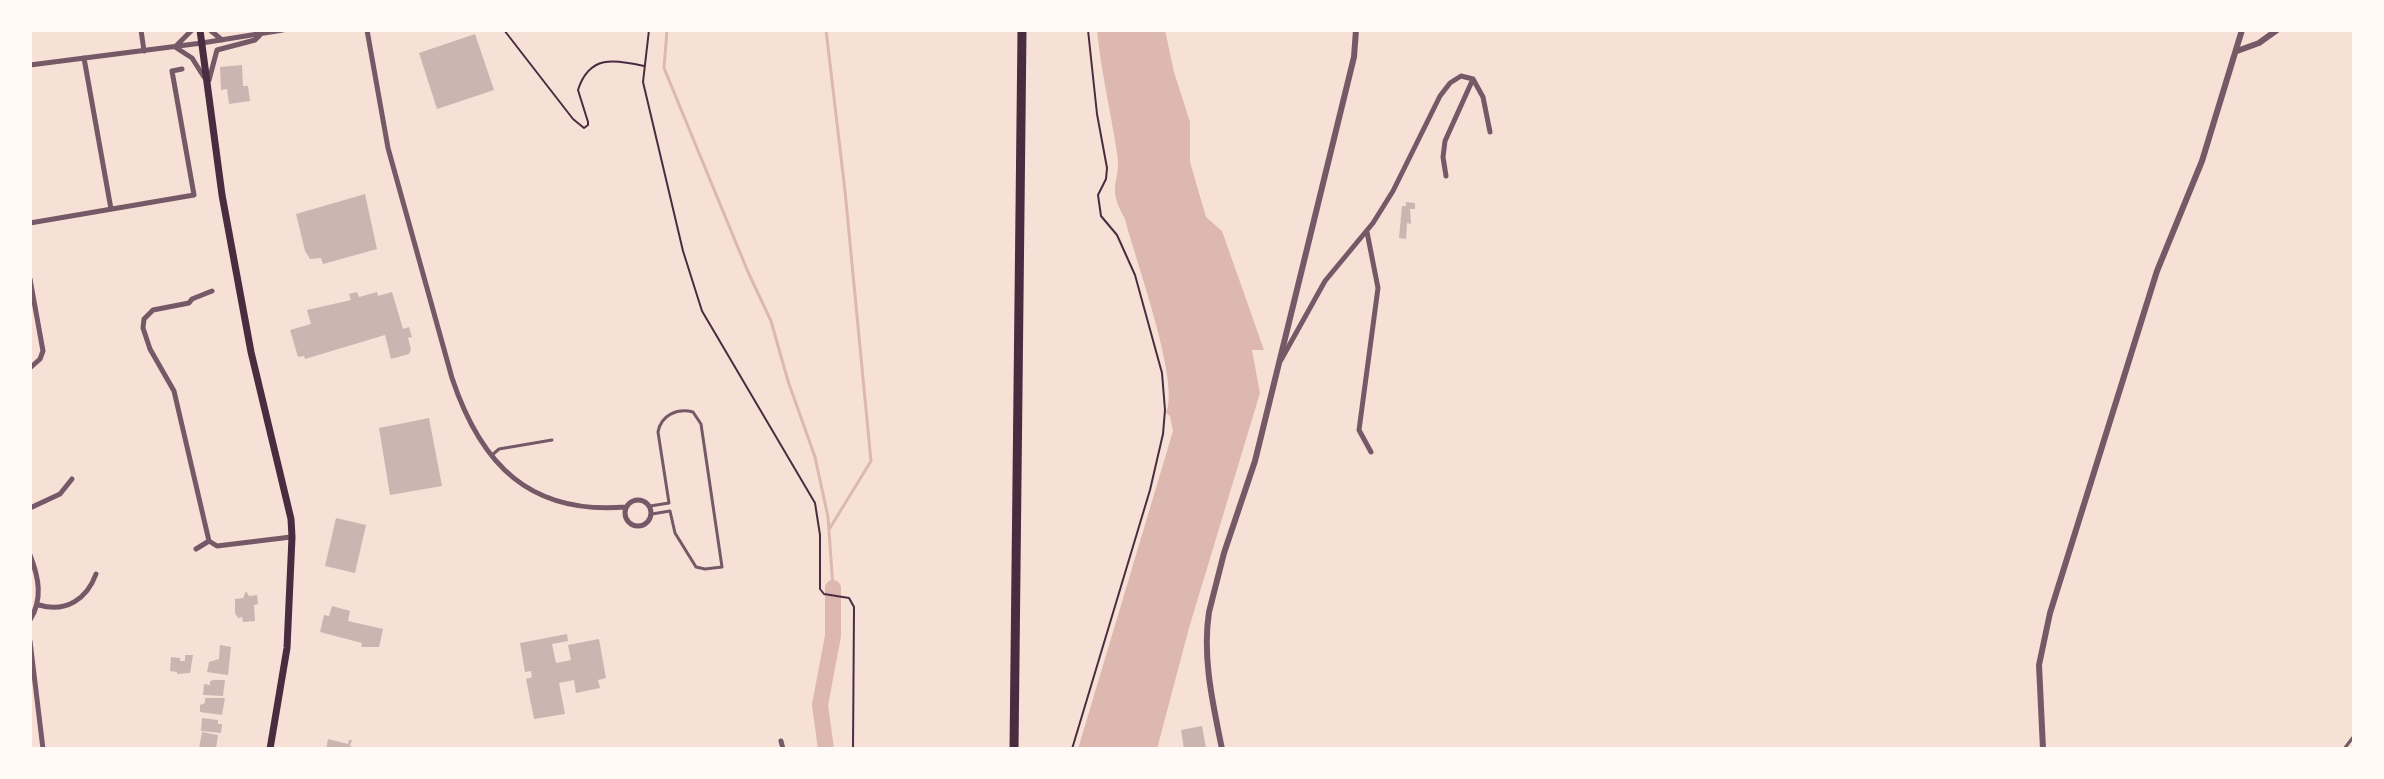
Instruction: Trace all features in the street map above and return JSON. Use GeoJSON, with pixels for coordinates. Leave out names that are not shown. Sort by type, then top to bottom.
{"type":"FeatureCollection","features":[{"type":"Feature","properties":{"kind":"highway"},"geometry":{"type":"LineString","coordinates":[[1014,749],[1022,30]]}},
{"type":"Feature","properties":{"kind":"main road"},"geometry":{"type":"LineString","coordinates":[[200,30],[222,195],[243,311],[260,393],[288,499],[292,537],[287,648],[270,749]]}},
{"type":"Feature","properties":{"kind":"street"},"geometry":{"type":"LineString","coordinates":[[141,30],[144,51]]}},
{"type":"Feature","properties":{"kind":"street"},"geometry":{"type":"LineString","coordinates":[[175,47],[192,30]]}},
{"type":"Feature","properties":{"kind":"street"},"geometry":{"type":"LineString","coordinates":[[210,30],[223,40]]}},
{"type":"Feature","properties":{"kind":"street"},"geometry":{"type":"LineString","coordinates":[[30,65],[283,30]]}},
{"type":"Feature","properties":{"kind":"street"},"geometry":{"type":"LineString","coordinates":[[367,30],[388,148],[452,378],[475,433],[491,456],[535,494],[551,501],[592,509],[626,507],[632,501],[640,500],[650,506],[652,514],[647,523],[637,526],[627,519],[626,507]]}},
{"type":"Feature","properties":{"kind":"street"},"geometry":{"type":"LineString","coordinates":[[1222,749],[1208,676],[1207,620],[1224,553],[1255,461],[1354,57],[1356,30]]}},
{"type":"Feature","properties":{"kind":"street"},"geometry":{"type":"LineString","coordinates":[[2043,749],[2039,665],[2050,613],[2157,271],[2202,159],[2242,30]]}},
{"type":"Feature","properties":{"kind":"street"},"geometry":{"type":"LineString","coordinates":[[2237,51],[2259,43],[2277,30]]}},
{"type":"Feature","properties":{"kind":"street"},"geometry":{"type":"LineString","coordinates":[[207,85],[217,50],[255,40],[261,34]]}},
{"type":"Feature","properties":{"kind":"street"},"geometry":{"type":"LineString","coordinates":[[175,47],[192,58],[207,85]]}},
{"type":"Feature","properties":{"kind":"street"},"geometry":{"type":"LineString","coordinates":[[84,58],[111,209]]}},
{"type":"Feature","properties":{"kind":"street"},"geometry":{"type":"LineString","coordinates":[[30,223],[194,195],[172,71],[182,69]]}},
{"type":"Feature","properties":{"kind":"street"},"geometry":{"type":"LineString","coordinates":[[1280,361],[1325,281],[1367,231],[1393,191],[1440,96],[1450,83],[1461,76],[1473,79],[1483,97],[1490,132]]}},
{"type":"Feature","properties":{"kind":"street"},"geometry":{"type":"LineString","coordinates":[[1446,176],[1445,141],[1473,79]]}},
{"type":"Feature","properties":{"kind":"street"},"geometry":{"type":"LineString","coordinates":[[1367,231],[1378,288],[1359,430],[1371,452]]}},
{"type":"Feature","properties":{"kind":"street"},"geometry":{"type":"LineString","coordinates":[[30,279],[32,309],[43,351],[40,359],[30,368]]}},
{"type":"Feature","properties":{"kind":"street"},"geometry":{"type":"LineString","coordinates":[[212,291],[189,303],[153,310],[144,319],[143,328],[150,349],[174,391],[209,541],[217,546],[292,537]]}},
{"type":"Feature","properties":{"kind":"street"},"geometry":{"type":"LineString","coordinates":[[30,508],[60,494],[72,479]]}},
{"type":"Feature","properties":{"kind":"street"},"geometry":{"type":"LineString","coordinates":[[60,494],[65,502]]}},
{"type":"Feature","properties":{"kind":"street"},"geometry":{"type":"LineString","coordinates":[[196,549],[209,541]]}},
{"type":"Feature","properties":{"kind":"street"},"geometry":{"type":"LineString","coordinates":[[30,555],[36,573],[39,605],[30,620]]}},
{"type":"Feature","properties":{"kind":"street"},"geometry":{"type":"LineString","coordinates":[[39,605],[62,606],[81,599],[91,589],[96,574]]}},
{"type":"Feature","properties":{"kind":"street"},"geometry":{"type":"LineString","coordinates":[[30,641],[43,749]]}},
{"type":"Feature","properties":{"kind":"street"},"geometry":{"type":"LineString","coordinates":[[781,741],[783,749]]}},
{"type":"Feature","properties":{"kind":"lane"},"geometry":{"type":"LineString","coordinates":[[650,506],[669,503],[658,432],[660,424],[672,413],[693,412],[701,424],[722,567],[696,567],[675,533],[670,511],[652,514]]}},
{"type":"Feature","properties":{"kind":"lane"},"geometry":{"type":"LineString","coordinates":[[491,456],[499,449],[552,440]]}},
{"type":"Feature","properties":{"kind":"lane"},"geometry":{"type":"LineString","coordinates":[[2344,749],[2354,736]]}},
{"type":"Feature","properties":{"kind":"path"},"geometry":{"type":"LineString","coordinates":[[504,30],[573,119],[584,128],[588,122],[578,90],[586,72],[597,64],[610,61],[644,66]]}},
{"type":"Feature","properties":{"kind":"path"},"geometry":{"type":"LineString","coordinates":[[649,30],[643,82],[683,251],[702,311],[815,503],[820,535],[820,589],[824,594],[845,597],[854,607],[853,749]]}},
{"type":"Feature","properties":{"kind":"path"},"geometry":{"type":"LineString","coordinates":[[1072,749],[1150,490],[1163,434],[1165,410],[1162,373],[1135,275],[1117,235],[1101,216],[1098,195],[1106,179],[1107,168],[1097,114],[1088,30]]}},
{"type":"Feature","properties":{"kind":"shaded area"},"geometry":{"type":"Polygon","coordinates":[[[1097,30],[1165,30],[1190,122],[1190,162],[1206,217],[1222,231],[1264,350],[1252,350],[1260,393],[1189,628],[1157,749],[1078,749],[1173,431],[1170,416],[1166,413],[1169,398],[1162,348],[1125,219],[1116,198],[1117,153],[1097,30]]]}},
{"type":"Feature","properties":{"kind":"building"},"geometry":{"type":"Polygon","coordinates":[[[475,34],[494,90],[437,109],[419,53],[475,34]]]}},
{"type":"Feature","properties":{"kind":"building"},"geometry":{"type":"Polygon","coordinates":[[[242,65],[243,86],[248,86],[250,101],[229,104],[227,89],[221,90],[220,67],[242,65]]]}},
{"type":"Feature","properties":{"kind":"building"},"geometry":{"type":"Polygon","coordinates":[[[365,194],[377,249],[323,264],[321,258],[310,259],[296,214],[365,194]]]}},
{"type":"Feature","properties":{"kind":"building"},"geometry":{"type":"Polygon","coordinates":[[[1406,202],[1415,203],[1415,209],[1410,209],[1411,224],[1407,223],[1406,239],[1399,238],[1402,206],[1406,206],[1406,202]]]}},
{"type":"Feature","properties":{"kind":"building"},"geometry":{"type":"Polygon","coordinates":[[[357,292],[359,297],[392,292],[403,329],[409,327],[412,337],[408,338],[409,354],[391,359],[385,335],[305,359],[304,356],[298,357],[290,330],[311,324],[307,310],[351,300],[349,294],[357,292]]]}},
{"type":"Feature","properties":{"kind":"building"},"geometry":{"type":"Polygon","coordinates":[[[429,418],[442,486],[390,495],[379,428],[429,418]]]}},
{"type":"Feature","properties":{"kind":"building"},"geometry":{"type":"Polygon","coordinates":[[[336,518],[366,525],[355,573],[325,566],[336,518]]]}},
{"type":"Feature","properties":{"kind":"building"},"geometry":{"type":"Polygon","coordinates":[[[246,591],[249,596],[257,595],[255,621],[243,622],[242,617],[238,618],[235,613],[235,599],[243,598],[246,591]]]}},
{"type":"Feature","properties":{"kind":"building"},"geometry":{"type":"Polygon","coordinates":[[[332,606],[350,611],[348,621],[383,629],[379,647],[361,647],[362,643],[320,632],[324,615],[329,616],[332,606]]]}},
{"type":"Feature","properties":{"kind":"building"},"geometry":{"type":"Polygon","coordinates":[[[567,634],[568,641],[552,644],[556,663],[571,660],[568,645],[599,639],[606,678],[598,680],[600,688],[576,693],[574,680],[559,683],[565,714],[534,719],[526,679],[532,677],[531,671],[525,672],[520,643],[567,634]]]}},
{"type":"Feature","properties":{"kind":"building"},"geometry":{"type":"Polygon","coordinates":[[[220,645],[231,647],[228,675],[207,672],[209,662],[219,659],[220,645]]]}},
{"type":"Feature","properties":{"kind":"building"},"geometry":{"type":"Polygon","coordinates":[[[185,655],[193,655],[190,673],[170,671],[171,657],[185,661],[185,655]]]}},
{"type":"Feature","properties":{"kind":"building"},"geometry":{"type":"Polygon","coordinates":[[[225,680],[223,696],[203,695],[204,684],[210,685],[210,681],[225,680]]]}},
{"type":"Feature","properties":{"kind":"building"},"geometry":{"type":"Polygon","coordinates":[[[205,698],[225,698],[222,715],[200,712],[205,698]]]}},
{"type":"Feature","properties":{"kind":"building"},"geometry":{"type":"Polygon","coordinates":[[[202,718],[218,720],[218,724],[222,724],[221,733],[201,731],[202,718]]]}},
{"type":"Feature","properties":{"kind":"building"},"geometry":{"type":"Polygon","coordinates":[[[1202,726],[1206,748],[1184,749],[1181,730],[1202,726]]]}},
{"type":"Feature","properties":{"kind":"building"},"geometry":{"type":"Polygon","coordinates":[[[202,732],[218,735],[216,749],[199,749],[202,732]]]}},
{"type":"Feature","properties":{"kind":"building"},"geometry":{"type":"Polygon","coordinates":[[[328,739],[348,744],[352,740],[350,746],[357,749],[326,749],[328,739]]]}},
{"type":"Feature","properties":{"kind":"waterway"},"geometry":{"type":"LineString","coordinates":[[667,30],[664,68],[771,321],[815,457],[828,517],[833,588]]}},
{"type":"Feature","properties":{"kind":"waterway"},"geometry":{"type":"LineString","coordinates":[[826,30],[871,461],[830,528]]}},
{"type":"Feature","properties":{"kind":"waterway"},"geometry":{"type":"LineString","coordinates":[[826,749],[820,705],[833,636],[833,588]]}}]}
